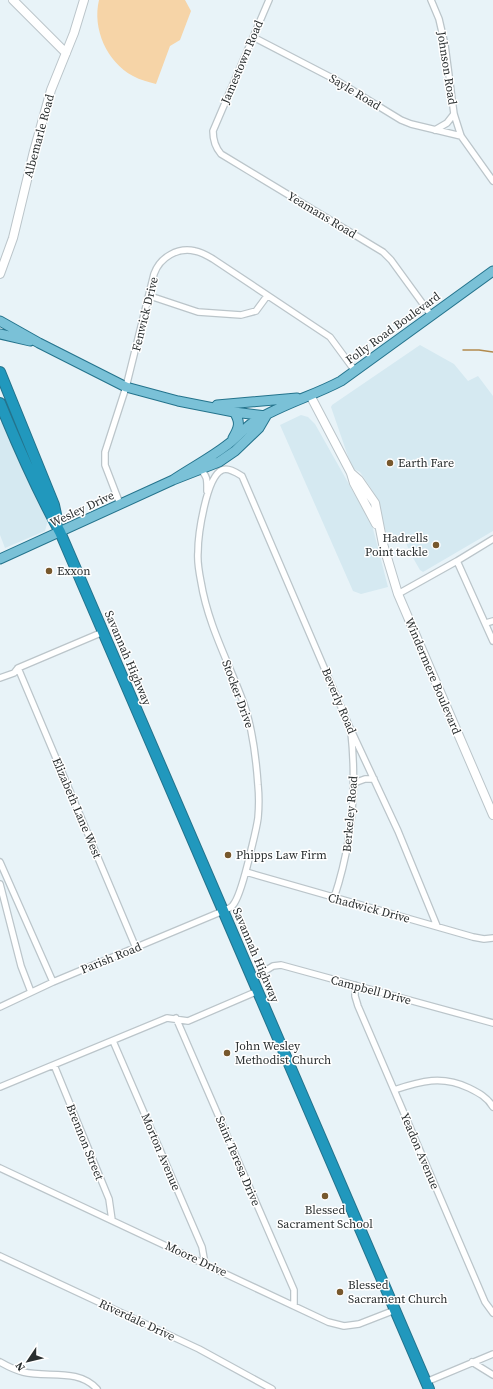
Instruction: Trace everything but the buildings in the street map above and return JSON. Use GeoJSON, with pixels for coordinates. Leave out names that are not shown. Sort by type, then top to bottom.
{"type":"FeatureCollection","features":[{"type":"Feature","properties":{"kind":"highway","name":"Savannah Highway"},"geometry":{"type":"LineString","coordinates":[[1,375],[54,505],[60,532]]}},
{"type":"Feature","properties":{"kind":"highway","name":"Savannah Highway"},"geometry":{"type":"LineString","coordinates":[[0,403],[45,506],[60,532],[427,1386]]}},
{"type":"Feature","properties":{"kind":"main road","name":"Folly Road Boulevard"},"geometry":{"type":"LineString","coordinates":[[0,321],[39,343],[126,387],[178,402],[266,416],[306,396],[335,384],[493,271]]}},
{"type":"Feature","properties":{"kind":"main road","name":"Folly Road Boulevard"},"geometry":{"type":"LineString","coordinates":[[0,334],[39,343]]}},
{"type":"Feature","properties":{"kind":"main road","name":"Folly Road Boulevard"},"geometry":{"type":"LineString","coordinates":[[203,405],[306,396]]}},
{"type":"Feature","properties":{"kind":"main road"},"geometry":{"type":"LineString","coordinates":[[230,444],[236,433],[239,421],[234,412]]}},
{"type":"Feature","properties":{"kind":"main road","name":"Wesley Drive"},"geometry":{"type":"LineString","coordinates":[[0,559],[173,480],[219,462],[235,451],[260,428],[266,416]]}},
{"type":"Feature","properties":{"kind":"main road","name":"Wesley Drive"},"geometry":{"type":"LineString","coordinates":[[173,480],[217,453],[230,444],[254,422],[266,416]]}},
{"type":"Feature","properties":{"kind":"street"},"geometry":{"type":"LineString","coordinates":[[13,0],[66,53]]}},
{"type":"Feature","properties":{"kind":"street","name":"Albemarle Road"},"geometry":{"type":"LineString","coordinates":[[0,274],[13,237],[50,94],[74,34],[84,0]]}},
{"type":"Feature","properties":{"kind":"street","name":"Jamestown Road"},"geometry":{"type":"LineString","coordinates":[[216,124],[268,0]]}},
{"type":"Feature","properties":{"kind":"street","name":"Johnson Road"},"geometry":{"type":"LineString","coordinates":[[431,0],[439,18],[445,45],[454,114],[461,136],[493,181]]}},
{"type":"Feature","properties":{"kind":"street","name":"Sayle Road"},"geometry":{"type":"LineString","coordinates":[[253,37],[334,78],[401,120],[411,124],[461,136]]}},
{"type":"Feature","properties":{"kind":"street","name":"Johnson Road"},"geometry":{"type":"LineString","coordinates":[[435,130],[447,123],[454,114]]}},
{"type":"Feature","properties":{"kind":"street","name":"Yeamans Road"},"geometry":{"type":"LineString","coordinates":[[216,124],[213,131],[213,138],[216,148],[221,154],[383,252],[391,260],[432,315]]}},
{"type":"Feature","properties":{"kind":"street","name":"Fenwick Drive"},"geometry":{"type":"LineString","coordinates":[[120,504],[105,465],[105,452],[126,387],[157,268],[163,260],[180,250],[196,251],[213,259],[330,337],[355,371]]}},
{"type":"Feature","properties":{"kind":"street"},"geometry":{"type":"LineString","coordinates":[[150,296],[198,312],[241,315],[256,311],[267,296]]}},
{"type":"Feature","properties":{"kind":"street","name":"Windermere Boulevard"},"geometry":{"type":"LineString","coordinates":[[306,396],[351,474],[354,483],[381,534]]}},
{"type":"Feature","properties":{"kind":"street","name":"Stocker Drive"},"geometry":{"type":"LineString","coordinates":[[223,912],[235,903],[246,872],[258,817],[259,798],[257,765],[252,732],[244,705],[212,628],[205,603],[200,580],[198,553],[199,533],[207,496],[212,482],[218,473],[227,469],[242,476]]}},
{"type":"Feature","properties":{"kind":"street","name":"Stocker Drive"},"geometry":{"type":"LineString","coordinates":[[200,470],[204,472],[207,480],[207,496]]}},
{"type":"Feature","properties":{"kind":"street","name":"Windermere Boulevard"},"geometry":{"type":"LineString","coordinates":[[351,474],[359,480],[375,503],[381,534],[398,594],[493,815]]}},
{"type":"Feature","properties":{"kind":"street","name":"Beverly Road"},"geometry":{"type":"LineString","coordinates":[[242,476],[350,728],[398,831],[437,926]]}},
{"type":"Feature","properties":{"kind":"street"},"geometry":{"type":"LineString","coordinates":[[398,594],[458,561],[493,539]]}},
{"type":"Feature","properties":{"kind":"street"},"geometry":{"type":"LineString","coordinates":[[458,561],[493,641]]}},
{"type":"Feature","properties":{"kind":"street"},"geometry":{"type":"LineString","coordinates":[[486,623],[493,621]]}},
{"type":"Feature","properties":{"kind":"street"},"geometry":{"type":"LineString","coordinates":[[0,678],[14,673],[18,668],[103,632]]}},
{"type":"Feature","properties":{"kind":"street","name":"Elizabeth Lane West"},"geometry":{"type":"LineString","coordinates":[[18,668],[136,948]]}},
{"type":"Feature","properties":{"kind":"street","name":"Berkeley Road"},"geometry":{"type":"LineString","coordinates":[[334,898],[341,879],[350,831],[354,783],[354,759],[350,728]]}},
{"type":"Feature","properties":{"kind":"street"},"geometry":{"type":"LineString","coordinates":[[354,783],[365,779],[374,779]]}},
{"type":"Feature","properties":{"kind":"street"},"geometry":{"type":"LineString","coordinates":[[0,862],[53,982]]}},
{"type":"Feature","properties":{"kind":"street","name":"Chadwick Drive"},"geometry":{"type":"LineString","coordinates":[[246,872],[473,937],[484,939],[493,938]]}},
{"type":"Feature","properties":{"kind":"street"},"geometry":{"type":"LineString","coordinates":[[0,884],[21,966],[31,992]]}},
{"type":"Feature","properties":{"kind":"street","name":"Parish Road"},"geometry":{"type":"LineString","coordinates":[[0,1007],[53,982],[223,912]]}},
{"type":"Feature","properties":{"kind":"street","name":"Campbell Drive"},"geometry":{"type":"LineString","coordinates":[[252,979],[273,966],[281,965],[493,1023]]}},
{"type":"Feature","properties":{"kind":"street","name":"Yeadon Avenue"},"geometry":{"type":"LineString","coordinates":[[355,985],[355,996],[358,1006],[485,1302],[493,1313]]}},
{"type":"Feature","properties":{"kind":"street"},"geometry":{"type":"LineString","coordinates":[[0,1087],[167,1018],[176,1018],[188,1021],[258,991]]}},
{"type":"Feature","properties":{"kind":"street","name":"Saint Teresa Drive"},"geometry":{"type":"LineString","coordinates":[[176,1018],[294,1290],[294,1305]]}},
{"type":"Feature","properties":{"kind":"street","name":"Morton Avenue"},"geometry":{"type":"LineString","coordinates":[[113,1040],[202,1247],[205,1264]]}},
{"type":"Feature","properties":{"kind":"street","name":"Brennon Street"},"geometry":{"type":"LineString","coordinates":[[54,1065],[109,1199],[112,1220]]}},
{"type":"Feature","properties":{"kind":"street"},"geometry":{"type":"LineString","coordinates":[[394,1090],[426,1081],[440,1080],[457,1082],[479,1093],[487,1099],[493,1107]]}},
{"type":"Feature","properties":{"kind":"street","name":"Moore Drive"},"geometry":{"type":"LineString","coordinates":[[0,1168],[328,1322],[344,1326],[360,1324],[395,1310]]}},
{"type":"Feature","properties":{"kind":"street","name":"Riverdale Drive"},"geometry":{"type":"LineString","coordinates":[[0,1256],[199,1349],[263,1387],[272,1389]]}},
{"type":"Feature","properties":{"kind":"street"},"geometry":{"type":"LineString","coordinates":[[427,1386],[472,1362],[493,1354]]}},
{"type":"Feature","properties":{"kind":"street"},"geometry":{"type":"LineString","coordinates":[[0,1362],[24,1373],[76,1376],[87,1380],[97,1389]]}},
{"type":"Feature","properties":{"kind":"street"},"geometry":{"type":"LineString","coordinates":[[472,1362],[493,1374]]}},
{"type":"Feature","properties":{"kind":"shaded area"},"geometry":{"type":"Polygon","coordinates":[[[99,0],[185,0],[191,11],[180,40],[170,46],[156,84],[133,76],[124,70],[109,53],[100,33],[97,11],[99,0]]]}},
{"type":"Feature","properties":{"kind":"shaded area"},"geometry":{"type":"Polygon","coordinates":[[[420,345],[454,364],[468,381],[478,376],[493,396],[493,531],[423,572],[420,570],[409,551],[406,542],[390,544],[378,502],[360,472],[352,468],[331,407],[420,345]]]}},
{"type":"Feature","properties":{"kind":"shaded area"},"geometry":{"type":"Polygon","coordinates":[[[301,415],[308,417],[315,424],[372,525],[388,587],[361,594],[353,591],[280,425],[301,415]]]}},
{"type":"Feature","properties":{"kind":"shaded area"},"geometry":{"type":"Polygon","coordinates":[[[0,422],[4,423],[48,520],[45,531],[5,548],[0,535],[0,422]]]}},
{"type":"Feature","properties":{"kind":"waterway"},"geometry":{"type":"LineString","coordinates":[[463,350],[493,352]]}},
{"type":"Feature","properties":{"kind":"place","name":"Earth Fare"},"geometry":{"type":"Point","coordinates":[390,463]}},
{"type":"Feature","properties":{"kind":"place","name":"Hadrells Point tackle"},"geometry":{"type":"Point","coordinates":[436,545]}},
{"type":"Feature","properties":{"kind":"place","name":"Exxon"},"geometry":{"type":"Point","coordinates":[49,571]}},
{"type":"Feature","properties":{"kind":"place","name":"Phipps Law Firm"},"geometry":{"type":"Point","coordinates":[228,855]}},
{"type":"Feature","properties":{"kind":"place","name":"John Wesley Methodist Church"},"geometry":{"type":"Point","coordinates":[227,1053]}},
{"type":"Feature","properties":{"kind":"place","name":"Blessed Sacrament School"},"geometry":{"type":"Point","coordinates":[325,1196]}},
{"type":"Feature","properties":{"kind":"place","name":"Blessed Sacrament Church"},"geometry":{"type":"Point","coordinates":[340,1292]}}]}
